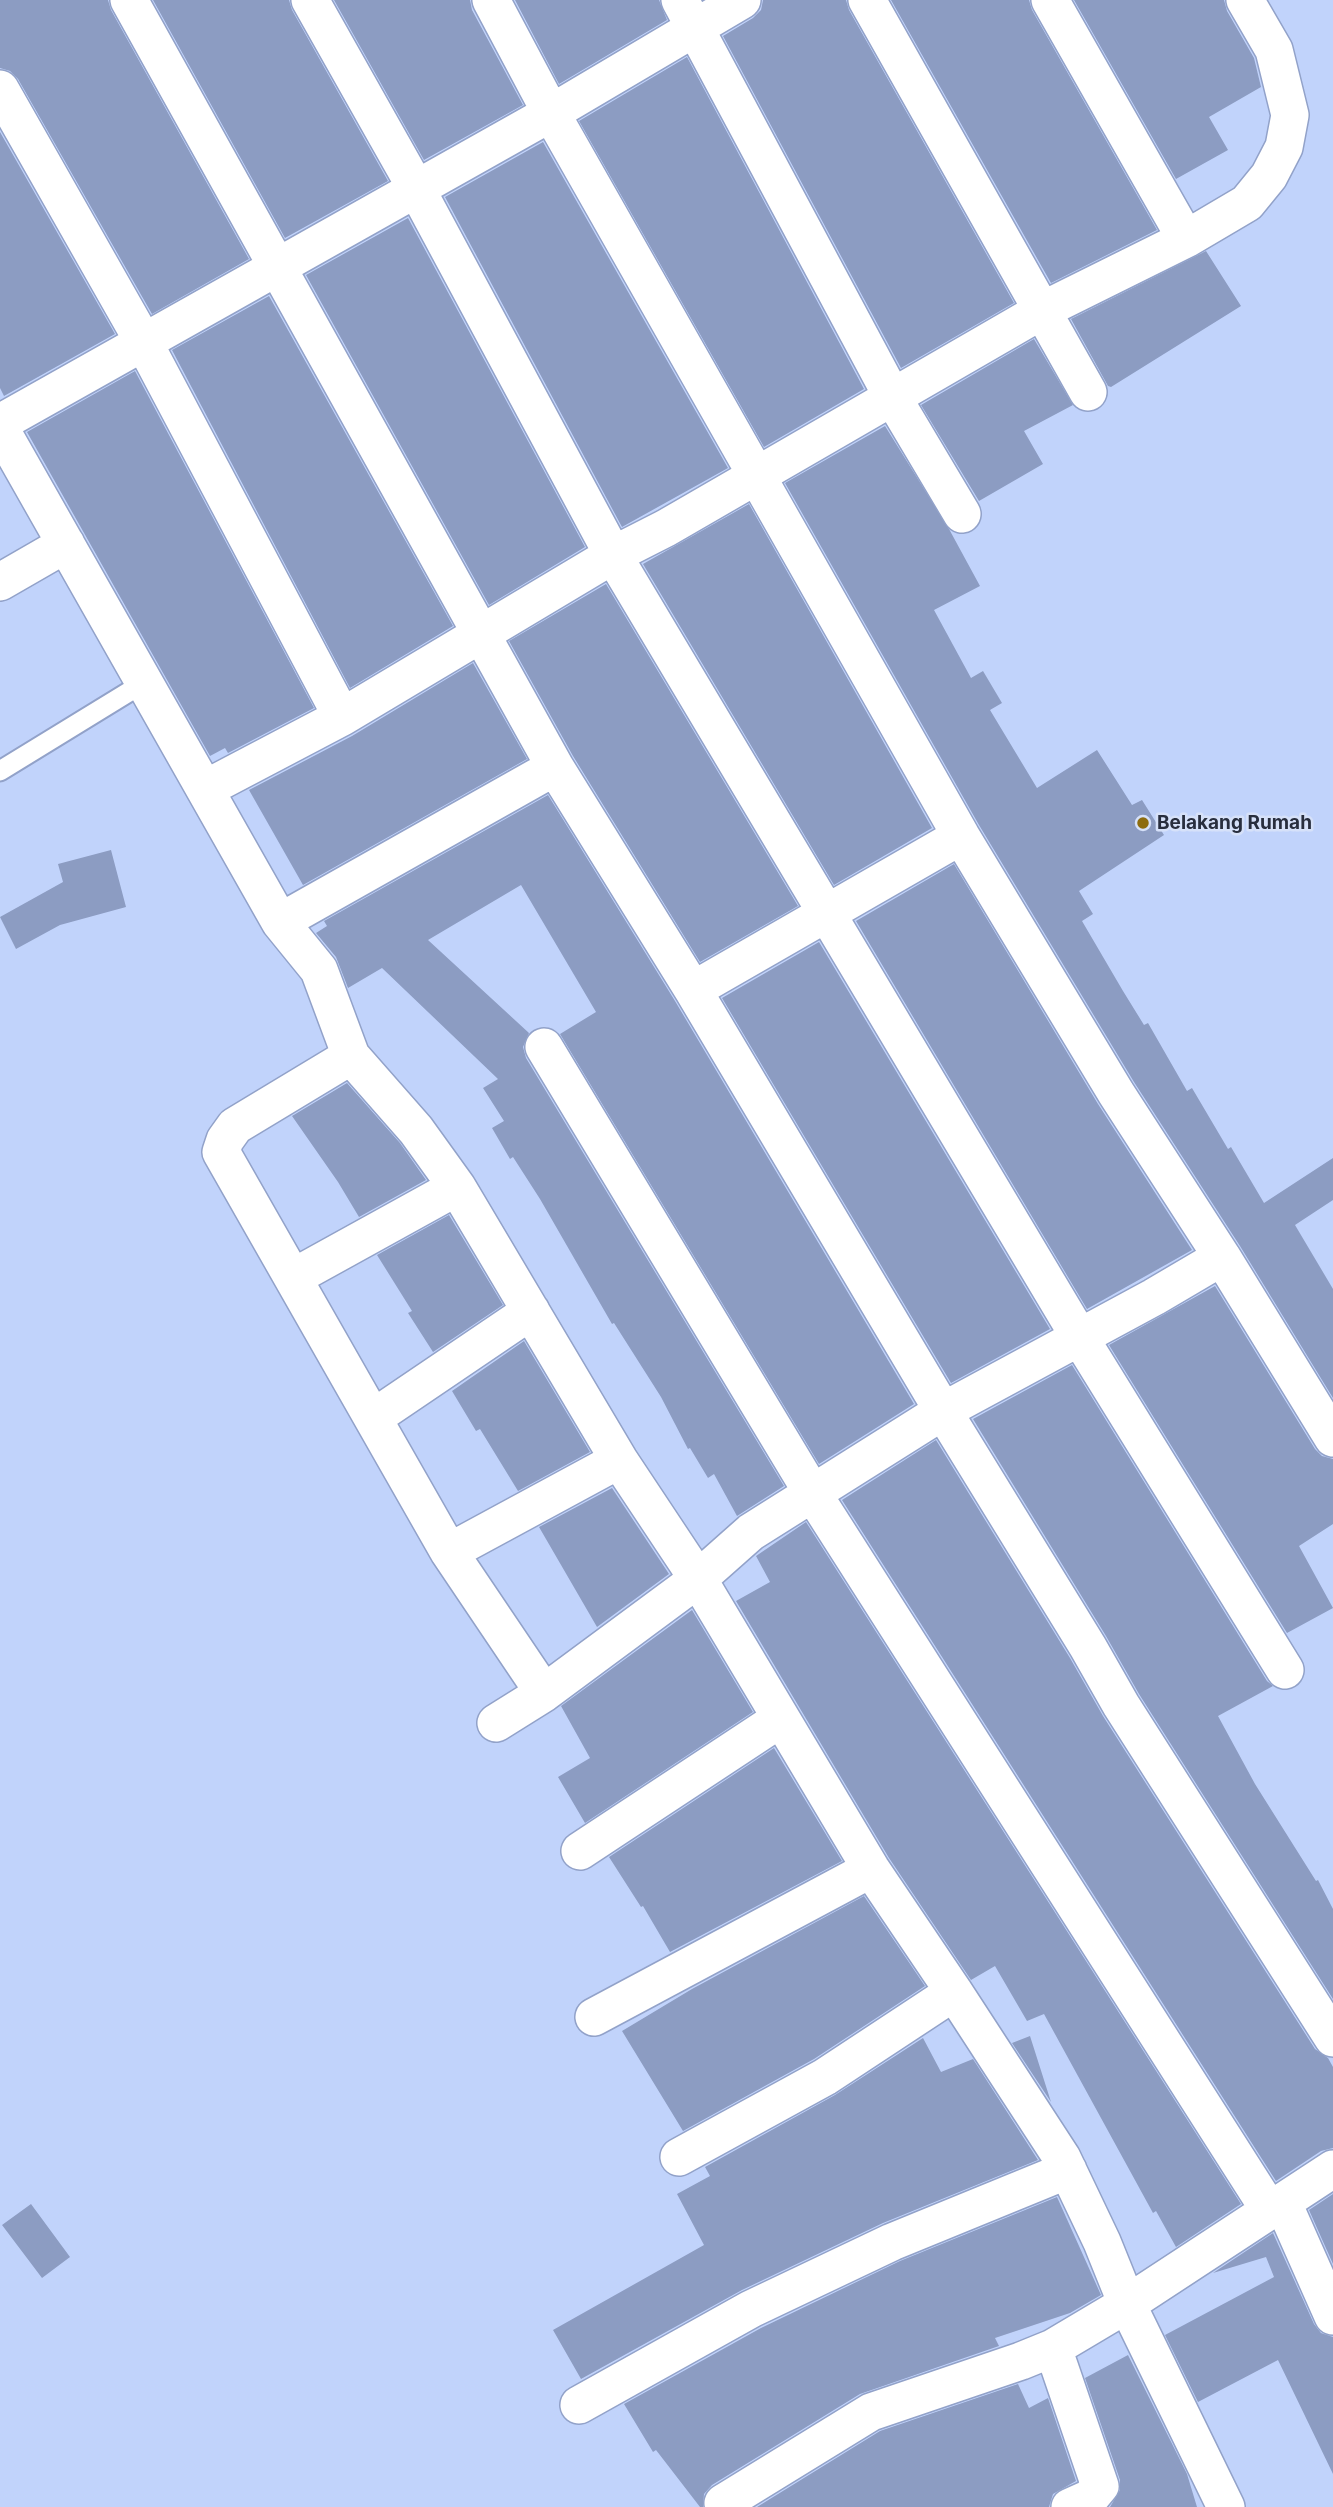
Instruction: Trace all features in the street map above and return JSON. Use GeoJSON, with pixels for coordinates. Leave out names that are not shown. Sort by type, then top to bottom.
{"type":"FeatureCollection","features":[{"type":"Feature","properties":{"kind":"street"},"geometry":{"type":"LineString","coordinates":[[129,0],[555,767],[693,990],[1121,1705],[1333,2038]]}},
{"type":"Feature","properties":{"kind":"street"},"geometry":{"type":"LineString","coordinates":[[310,0],[416,188],[613,555],[1080,1338],[1285,1670]]}},
{"type":"Feature","properties":{"kind":"street"},"geometry":{"type":"LineString","coordinates":[[491,0],[551,113],[961,836],[1116,1093],[1222,1257],[1333,1437]]}},
{"type":"Feature","properties":{"kind":"street"},"geometry":{"type":"LineString","coordinates":[[742,0],[687,14],[551,113],[143,341],[0,425],[280,922],[319,970],[351,1056],[416,1130],[457,1187],[619,1460],[698,1579],[871,1869],[1068,2170],[1102,2242],[1127,2304],[1226,2507]]}},
{"type":"Feature","properties":{"kind":"street"},"geometry":{"type":"LineString","coordinates":[[867,0],[1088,392]]}},
{"type":"Feature","properties":{"kind":"street"},"geometry":{"type":"LineString","coordinates":[[1050,0],[1186,239]]}},
{"type":"Feature","properties":{"kind":"street"},"geometry":{"type":"LineString","coordinates":[[205,789],[342,717],[613,555],[666,528],[1043,310],[1186,239],[1247,203],[1269,176],[1284,147],[1290,115],[1274,50],[1245,0]]}},
{"type":"Feature","properties":{"kind":"street"},"geometry":{"type":"LineString","coordinates":[[687,14],[893,398],[962,513]]}},
{"type":"Feature","properties":{"kind":"street"},"geometry":{"type":"LineString","coordinates":[[0,89],[143,341],[342,717]]}},
{"type":"Feature","properties":{"kind":"street"},"geometry":{"type":"LineString","coordinates":[[0,582],[66,544]]}},
{"type":"Feature","properties":{"kind":"street"},"geometry":{"type":"LineString","coordinates":[[280,922],[555,767]]}},
{"type":"Feature","properties":{"kind":"street"},"geometry":{"type":"LineString","coordinates":[[693,990],[961,836]]}},
{"type":"Feature","properties":{"kind":"street"},"geometry":{"type":"LineString","coordinates":[[544,1047],[813,1494],[1277,2207],[1333,2316]]}},
{"type":"Feature","properties":{"kind":"street"},"geometry":{"type":"LineString","coordinates":[[351,1056],[235,1126],[225,1140],[222,1152],[449,1552],[544,1693]]}},
{"type":"Feature","properties":{"kind":"street"},"geometry":{"type":"LineString","coordinates":[[294,1277],[457,1187]]}},
{"type":"Feature","properties":{"kind":"street"},"geometry":{"type":"LineString","coordinates":[[496,1723],[544,1693],[698,1579],[751,1532],[943,1411],[1080,1338],[1222,1257]]}},
{"type":"Feature","properties":{"kind":"street"},"geometry":{"type":"LineString","coordinates":[[373,1418],[531,1311]]}},
{"type":"Feature","properties":{"kind":"street"},"geometry":{"type":"LineString","coordinates":[[449,1552],[619,1460]]}},
{"type":"Feature","properties":{"kind":"street"},"geometry":{"type":"LineString","coordinates":[[580,1851],[780,1719]]}},
{"type":"Feature","properties":{"kind":"street"},"geometry":{"type":"LineString","coordinates":[[594,2017],[871,1869]]}},
{"type":"Feature","properties":{"kind":"street"},"geometry":{"type":"LineString","coordinates":[[679,2157],[825,2077],[954,1992]]}},
{"type":"Feature","properties":{"kind":"street"},"geometry":{"type":"LineString","coordinates":[[723,2502],[871,2412],[1053,2348],[1127,2304],[1333,2169]]}},
{"type":"Feature","properties":{"kind":"street"},"geometry":{"type":"LineString","coordinates":[[579,2405],[751,2309],[892,2242],[1068,2170]]}},
{"type":"Feature","properties":{"kind":"street"},"geometry":{"type":"LineString","coordinates":[[1053,2348],[1100,2486],[1090,2498],[1070,2507]]}},
{"type":"Feature","properties":{"kind":"lane"},"geometry":{"type":"LineString","coordinates":[[0,771],[145,682]]}},
{"type":"Feature","properties":{"kind":"building"},"geometry":{"type":"Polygon","coordinates":[[[0,0],[108,0],[111,10],[249,259],[152,314],[18,79],[10,71],[0,68],[0,0]]]}},
{"type":"Feature","properties":{"kind":"building"},"geometry":{"type":"Polygon","coordinates":[[[153,0],[289,0],[292,10],[388,181],[285,238],[153,0]]]}},
{"type":"Feature","properties":{"kind":"building"},"geometry":{"type":"Polygon","coordinates":[[[334,0],[470,0],[472,10],[523,105],[424,160],[334,0]]]}},
{"type":"Feature","properties":{"kind":"building"},"geometry":{"type":"Polygon","coordinates":[[[515,0],[659,0],[667,20],[559,84],[515,0]]]}},
{"type":"Feature","properties":{"kind":"building"},"geometry":{"type":"Polygon","coordinates":[[[763,0],[846,0],[849,10],[1014,303],[901,368],[723,36],[753,18],[761,10],[763,0]]]}},
{"type":"Feature","properties":{"kind":"building"},"geometry":{"type":"Polygon","coordinates":[[[891,0],[1029,0],[1032,10],[1157,230],[1051,283],[891,0]]]}},
{"type":"Feature","properties":{"kind":"building"},"geometry":{"type":"Polygon","coordinates":[[[1074,0],[1224,0],[1227,11],[1254,58],[1261,87],[1209,117],[1228,150],[1176,179],[1074,0]]]}},
{"type":"Feature","properties":{"kind":"building"},"geometry":{"type":"Polygon","coordinates":[[[687,57],[864,389],[764,447],[579,121],[687,57]]]}},
{"type":"Feature","properties":{"kind":"building"},"geometry":{"type":"Polygon","coordinates":[[[0,132],[115,334],[4,396],[0,388],[0,132]]]}},
{"type":"Feature","properties":{"kind":"building"},"geometry":{"type":"Polygon","coordinates":[[[543,142],[728,468],[622,527],[445,197],[543,142]]]}},
{"type":"Feature","properties":{"kind":"building"},"geometry":{"type":"Polygon","coordinates":[[[408,218],[585,547],[489,605],[306,275],[408,218]]]}},
{"type":"Feature","properties":{"kind":"building"},"geometry":{"type":"Polygon","coordinates":[[[1206,251],[1241,306],[1111,387],[1108,386],[1071,319],[1206,251]]]}},
{"type":"Feature","properties":{"kind":"building"},"geometry":{"type":"Polygon","coordinates":[[[269,296],[453,626],[350,688],[172,350],[269,296]]]}},
{"type":"Feature","properties":{"kind":"building"},"geometry":{"type":"Polygon","coordinates":[[[1034,339],[1073,405],[1024,431],[1043,464],[979,501],[921,405],[1034,339]]]}},
{"type":"Feature","properties":{"kind":"building"},"geometry":{"type":"Polygon","coordinates":[[[135,371],[314,708],[228,753],[225,748],[210,756],[27,432],[135,371]]]}},
{"type":"Feature","properties":{"kind":"building"},"geometry":{"type":"Polygon","coordinates":[[[885,426],[949,529],[980,586],[934,610],[971,678],[983,671],[1002,703],[990,710],[1037,788],[1097,750],[1132,805],[1142,800],[1164,835],[1079,891],[1093,914],[1082,921],[1123,991],[1144,1025],[1148,1023],[1187,1091],[1192,1088],[1264,1203],[1333,1158],[1333,1200],[1295,1225],[1333,1289],[1333,1398],[1240,1246],[1134,1082],[979,825],[785,483],[885,426]]]}},
{"type":"Feature","properties":{"kind":"building"},"geometry":{"type":"Polygon","coordinates":[[[749,504],[932,828],[834,885],[643,564],[749,504]]]}},
{"type":"Feature","properties":{"kind":"building"},"geometry":{"type":"Polygon","coordinates":[[[606,584],[798,906],[700,962],[573,756],[509,641],[606,584]]]}},
{"type":"Feature","properties":{"kind":"building"},"geometry":{"type":"Polygon","coordinates":[[[473,663],[527,759],[303,885],[249,790],[352,736],[473,663]]]}},
{"type":"Feature","properties":{"kind":"building"},"geometry":{"type":"Polygon","coordinates":[[[548,795],[675,1001],[914,1404],[819,1464],[560,1034],[596,1012],[521,885],[428,940],[529,1033],[523,1047],[526,1058],[784,1486],[737,1516],[714,1474],[708,1478],[690,1448],[688,1449],[661,1397],[614,1323],[612,1324],[540,1199],[513,1157],[510,1159],[492,1128],[504,1121],[483,1088],[498,1079],[382,968],[348,988],[336,957],[316,933],[327,926],[324,921],[548,795]]]}},
{"type":"Feature","properties":{"kind":"building"},"geometry":{"type":"Polygon","coordinates":[[[111,850],[126,907],[60,925],[16,949],[0,917],[63,882],[58,864],[111,850]]]}},
{"type":"Feature","properties":{"kind":"building"},"geometry":{"type":"Polygon","coordinates":[[[954,864],[1098,1104],[1192,1250],[1087,1309],[856,921],[954,864]]]}},
{"type":"Feature","properties":{"kind":"building"},"geometry":{"type":"Polygon","coordinates":[[[819,942],[1050,1329],[951,1383],[722,998],[819,942]]]}},
{"type":"Feature","properties":{"kind":"building"},"geometry":{"type":"Polygon","coordinates":[[[347,1083],[400,1143],[426,1180],[359,1217],[292,1116],[347,1083]]]}},
{"type":"Feature","properties":{"kind":"building"},"geometry":{"type":"Polygon","coordinates":[[[449,1215],[503,1305],[433,1352],[408,1313],[412,1311],[377,1255],[449,1215]]]}},
{"type":"Feature","properties":{"kind":"building"},"geometry":{"type":"Polygon","coordinates":[[[1215,1286],[1315,1449],[1322,1456],[1333,1459],[1333,1524],[1299,1546],[1333,1608],[1287,1633],[1109,1345],[1215,1286]]]}},
{"type":"Feature","properties":{"kind":"building"},"geometry":{"type":"Polygon","coordinates":[[[524,1341],[590,1452],[518,1491],[480,1429],[476,1431],[452,1391],[524,1341]]]}},
{"type":"Feature","properties":{"kind":"building"},"geometry":{"type":"Polygon","coordinates":[[[1072,1365],[1267,1681],[1273,1686],[1218,1716],[1255,1784],[1316,1881],[1318,1880],[1333,1909],[1333,1999],[1139,1694],[973,1419],[1072,1365]]]}},
{"type":"Feature","properties":{"kind":"building"},"geometry":{"type":"Polygon","coordinates":[[[936,1440],[1103,1716],[1315,2049],[1328,2058],[1333,2067],[1333,2148],[1321,2151],[1276,2181],[842,1500],[936,1440]]]}},
{"type":"Feature","properties":{"kind":"building"},"geometry":{"type":"Polygon","coordinates":[[[612,1488],[669,1574],[597,1627],[539,1527],[612,1488]]]}},
{"type":"Feature","properties":{"kind":"building"},"geometry":{"type":"Polygon","coordinates":[[[806,1522],[1241,2204],[1176,2247],[1156,2211],[1153,2213],[1044,2014],[1027,2021],[995,1966],[971,1980],[889,1858],[736,1601],[770,1582],[756,1556],[806,1522]]]}},
{"type":"Feature","properties":{"kind":"building"},"geometry":{"type":"Polygon","coordinates":[[[692,1610],[753,1712],[585,1823],[558,1777],[590,1758],[561,1706],[692,1610]]]}},
{"type":"Feature","properties":{"kind":"building"},"geometry":{"type":"Polygon","coordinates":[[[774,1748],[842,1861],[670,1952],[643,1906],[641,1907],[609,1857],[774,1748]]]}},
{"type":"Feature","properties":{"kind":"building"},"geometry":{"type":"Polygon","coordinates":[[[864,1896],[925,1986],[814,2059],[683,2131],[622,2031],[692,1989],[864,1896]]]}},
{"type":"Feature","properties":{"kind":"building"},"geometry":{"type":"Polygon","coordinates":[[[1030,2036],[1051,2102],[1012,2043],[1030,2036]]]}},
{"type":"Feature","properties":{"kind":"building"},"geometry":{"type":"Polygon","coordinates":[[[923,2038],[941,2072],[973,2059],[1038,2160],[883,2223],[742,2290],[581,2379],[553,2330],[704,2245],[677,2194],[710,2176],[705,2167],[835,2095],[923,2038]]]}},
{"type":"Feature","properties":{"kind":"building"},"geometry":{"type":"Polygon","coordinates":[[[1333,2194],[1333,2264],[1309,2210],[1333,2194]]]}},
{"type":"Feature","properties":{"kind":"building"},"geometry":{"type":"Polygon","coordinates":[[[1057,2197],[1101,2295],[1070,2313],[995,2338],[999,2346],[860,2394],[712,2485],[704,2494],[703,2507],[700,2507],[656,2450],[653,2452],[624,2404],[761,2328],[900,2261],[1057,2197]]]}},
{"type":"Feature","properties":{"kind":"building"},"geometry":{"type":"Polygon","coordinates":[[[31,2204],[70,2257],[42,2278],[2,2225],[31,2204]]]}},
{"type":"Feature","properties":{"kind":"building"},"geometry":{"type":"Polygon","coordinates":[[[1273,2233],[1314,2324],[1321,2333],[1333,2337],[1333,2474],[1278,2360],[1198,2402],[1165,2335],[1274,2277],[1266,2257],[1213,2273],[1273,2233]]]}},
{"type":"Feature","properties":{"kind":"building"},"geometry":{"type":"Polygon","coordinates":[[[1128,2355],[1187,2474],[1197,2507],[1110,2507],[1120,2490],[1120,2480],[1085,2378],[1128,2355]]]}},
{"type":"Feature","properties":{"kind":"building"},"geometry":{"type":"Polygon","coordinates":[[[1018,2384],[1029,2408],[1048,2398],[1076,2481],[1053,2494],[1049,2507],[757,2507],[880,2431],[1018,2384]]]}},
{"type":"Feature","properties":{"kind":"place","name":"Belakang Rumah"},"geometry":{"type":"Point","coordinates":[1143,823]}}]}
